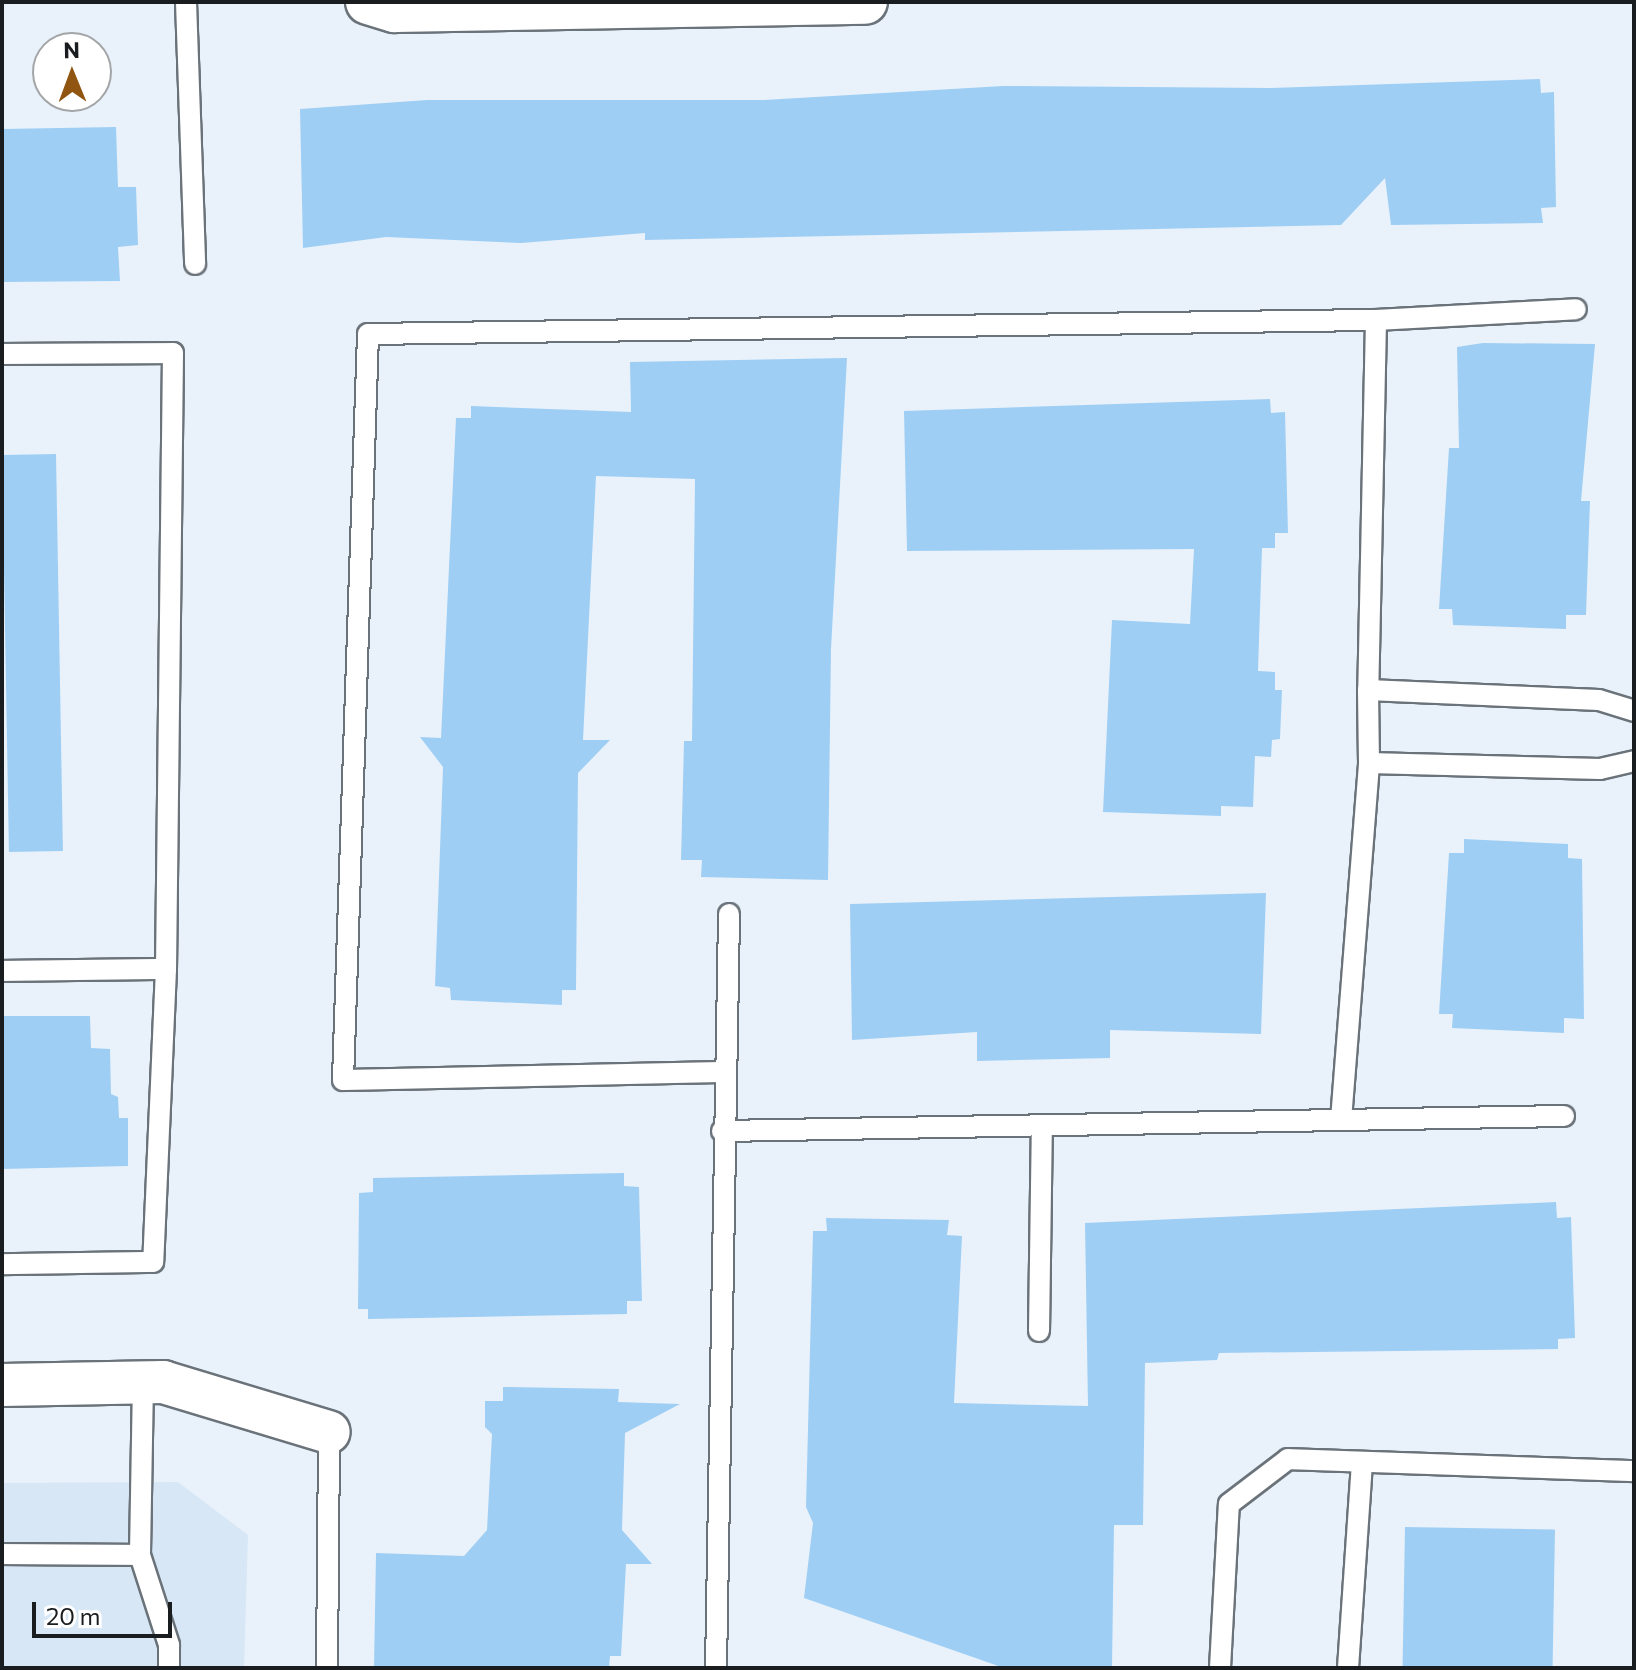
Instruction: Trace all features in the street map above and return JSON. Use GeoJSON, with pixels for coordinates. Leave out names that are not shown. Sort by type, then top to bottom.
{"type":"FeatureCollection","features":[{"type":"Feature","properties":{"kind":"main road"},"geometry":{"type":"LineString","coordinates":[[368,2],[395,10],[865,2]]}},
{"type":"Feature","properties":{"kind":"street"},"geometry":{"type":"LineString","coordinates":[[2,1385],[163,1382],[329,1432]]}},
{"type":"Feature","properties":{"kind":"lane"},"geometry":{"type":"LineString","coordinates":[[186,2],[195,264]]}},
{"type":"Feature","properties":{"kind":"lane"},"geometry":{"type":"LineString","coordinates":[[723,1072],[343,1080],[368,334],[1376,320],[1576,309]]}},
{"type":"Feature","properties":{"kind":"lane"},"geometry":{"type":"LineString","coordinates":[[1341,1120],[1369,763],[1376,320]]}},
{"type":"Feature","properties":{"kind":"lane"},"geometry":{"type":"LineString","coordinates":[[2,354],[173,353],[166,969],[153,1262],[2,1264]]}},
{"type":"Feature","properties":{"kind":"lane"},"geometry":{"type":"LineString","coordinates":[[1368,690],[1599,700],[1634,711]]}},
{"type":"Feature","properties":{"kind":"lane"},"geometry":{"type":"LineString","coordinates":[[1369,763],[1600,769],[1634,761]]}},
{"type":"Feature","properties":{"kind":"lane"},"geometry":{"type":"LineString","coordinates":[[716,1668],[723,1072],[729,914]]}},
{"type":"Feature","properties":{"kind":"lane"},"geometry":{"type":"LineString","coordinates":[[2,971],[166,969]]}},
{"type":"Feature","properties":{"kind":"lane"},"geometry":{"type":"LineString","coordinates":[[722,1131],[1564,1116]]}},
{"type":"Feature","properties":{"kind":"lane"},"geometry":{"type":"LineString","coordinates":[[1039,1331],[1042,1126]]}},
{"type":"Feature","properties":{"kind":"lane"},"geometry":{"type":"LineString","coordinates":[[143,1382],[140,1555],[169,1645],[169,1668]]}},
{"type":"Feature","properties":{"kind":"lane"},"geometry":{"type":"LineString","coordinates":[[327,1668],[329,1432]]}},
{"type":"Feature","properties":{"kind":"lane"},"geometry":{"type":"LineString","coordinates":[[1220,1668],[1229,1504],[1288,1459],[1634,1471]]}},
{"type":"Feature","properties":{"kind":"lane"},"geometry":{"type":"LineString","coordinates":[[1348,1668],[1362,1462]]}},
{"type":"Feature","properties":{"kind":"lane"},"geometry":{"type":"LineString","coordinates":[[2,1554],[140,1555]]}},
{"type":"Feature","properties":{"kind":"shaded area"},"geometry":{"type":"Polygon","coordinates":[[[178,1482],[248,1535],[244,1668],[2,1668],[2,1483],[178,1482]]]}},
{"type":"Feature","properties":{"kind":"building"},"geometry":{"type":"Polygon","coordinates":[[[1540,79],[1541,93],[1554,92],[1556,207],[1541,208],[1543,223],[1391,225],[1385,178],[1341,225],[645,240],[645,233],[521,243],[386,237],[303,248],[300,109],[427,100],[764,100],[1003,86],[1271,88],[1540,79]]]}},
{"type":"Feature","properties":{"kind":"building"},"geometry":{"type":"Polygon","coordinates":[[[116,127],[118,187],[136,187],[138,245],[118,247],[120,281],[2,282],[2,129],[116,127]]]}},
{"type":"Feature","properties":{"kind":"building"},"geometry":{"type":"Polygon","coordinates":[[[1483,343],[1595,344],[1581,501],[1590,501],[1586,615],[1566,615],[1566,629],[1453,625],[1452,609],[1439,609],[1449,448],[1459,448],[1457,347],[1483,343]]]}},
{"type":"Feature","properties":{"kind":"building"},"geometry":{"type":"Polygon","coordinates":[[[847,358],[831,649],[828,880],[701,877],[702,860],[681,860],[684,741],[692,741],[695,479],[596,476],[583,740],[610,740],[578,773],[576,990],[562,990],[562,1005],[451,1000],[450,988],[435,986],[443,767],[420,737],[441,738],[456,418],[471,418],[471,406],[631,412],[630,362],[847,358]]]}},
{"type":"Feature","properties":{"kind":"building"},"geometry":{"type":"Polygon","coordinates":[[[1270,399],[1271,413],[1285,412],[1288,533],[1275,533],[1275,548],[1262,548],[1258,671],[1275,672],[1275,690],[1282,690],[1280,739],[1272,740],[1271,757],[1255,756],[1253,807],[1221,806],[1221,816],[1103,812],[1112,620],[1190,624],[1194,549],[907,551],[904,411],[1270,399]]]}},
{"type":"Feature","properties":{"kind":"building"},"geometry":{"type":"Polygon","coordinates":[[[56,454],[63,851],[9,852],[2,455],[56,454]]]}},
{"type":"Feature","properties":{"kind":"building"},"geometry":{"type":"Polygon","coordinates":[[[1464,839],[1568,844],[1568,858],[1582,859],[1584,1019],[1564,1018],[1564,1033],[1452,1028],[1453,1014],[1439,1014],[1449,853],[1464,853],[1464,839]]]}},
{"type":"Feature","properties":{"kind":"building"},"geometry":{"type":"Polygon","coordinates":[[[1266,893],[1261,1034],[1110,1030],[1110,1058],[977,1061],[977,1032],[852,1040],[850,904],[1266,893]]]}},
{"type":"Feature","properties":{"kind":"building"},"geometry":{"type":"Polygon","coordinates":[[[2,1016],[90,1016],[91,1048],[110,1049],[111,1094],[118,1097],[119,1118],[128,1118],[128,1166],[2,1169],[2,1016]]]}},
{"type":"Feature","properties":{"kind":"building"},"geometry":{"type":"Polygon","coordinates":[[[624,1173],[624,1186],[639,1187],[642,1301],[627,1301],[627,1314],[368,1319],[368,1309],[358,1309],[359,1193],[373,1192],[373,1178],[624,1173]]]}},
{"type":"Feature","properties":{"kind":"building"},"geometry":{"type":"Polygon","coordinates":[[[1556,1202],[1557,1218],[1571,1217],[1575,1338],[1558,1339],[1558,1349],[1219,1353],[1217,1360],[1145,1363],[1143,1525],[1114,1525],[1112,1668],[1004,1668],[804,1598],[813,1523],[806,1507],[813,1231],[827,1231],[826,1218],[949,1220],[947,1235],[962,1236],[954,1403],[1088,1406],[1085,1223],[1556,1202]]]}},
{"type":"Feature","properties":{"kind":"building"},"geometry":{"type":"Polygon","coordinates":[[[503,1387],[619,1389],[618,1402],[680,1404],[625,1433],[622,1530],[652,1564],[626,1564],[621,1656],[610,1656],[609,1668],[374,1668],[376,1553],[464,1556],[487,1530],[492,1434],[485,1427],[485,1401],[503,1401],[503,1387]]]}},
{"type":"Feature","properties":{"kind":"building"},"geometry":{"type":"Polygon","coordinates":[[[1405,1527],[1555,1530],[1553,1668],[1403,1668],[1405,1527]]]}}]}
